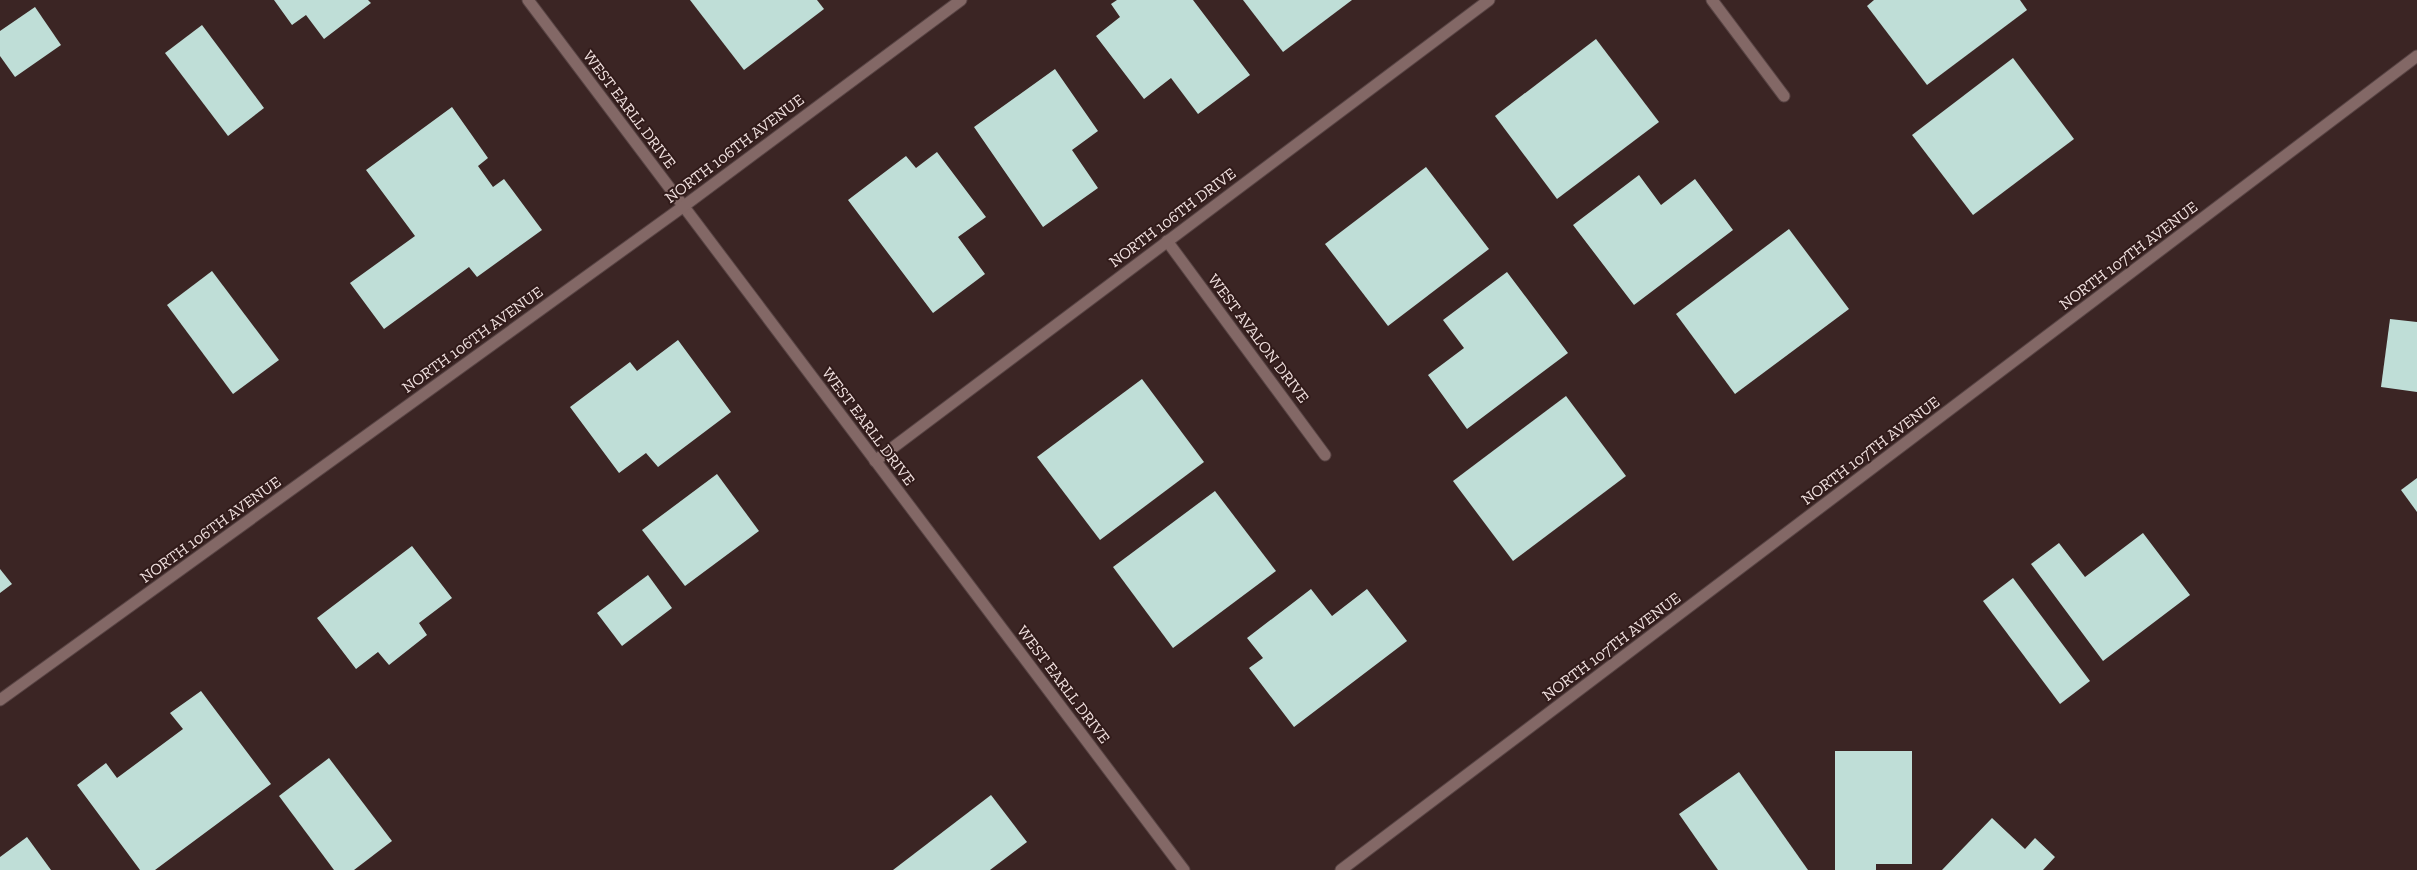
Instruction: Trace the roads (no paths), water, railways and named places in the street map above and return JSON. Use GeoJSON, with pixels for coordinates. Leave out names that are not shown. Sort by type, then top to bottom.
{"type":"FeatureCollection","features":[{"type":"Feature","properties":{"kind":"street","name":"WEST EARLL DRIVE"},"geometry":{"type":"LineString","coordinates":[[528,0],[1184,870]]}},
{"type":"Feature","properties":{"kind":"street","name":"NORTH 106TH AVENUE"},"geometry":{"type":"LineString","coordinates":[[0,700],[684,206],[961,0]]}},
{"type":"Feature","properties":{"kind":"street","name":"NORTH 106TH DRIVE"},"geometry":{"type":"LineString","coordinates":[[875,461],[1489,0]]}},
{"type":"Feature","properties":{"kind":"street"},"geometry":{"type":"LineString","coordinates":[[1712,0],[1784,96]]}},
{"type":"Feature","properties":{"kind":"street","name":"NORTH 107TH AVENUE"},"geometry":{"type":"LineString","coordinates":[[1342,870],[2417,56]]}},
{"type":"Feature","properties":{"kind":"street","name":"WEST AVALON DRIVE"},"geometry":{"type":"LineString","coordinates":[[1167,241],[1325,454]]}}]}
